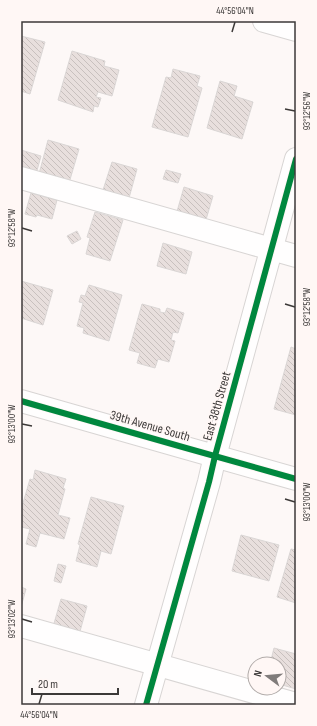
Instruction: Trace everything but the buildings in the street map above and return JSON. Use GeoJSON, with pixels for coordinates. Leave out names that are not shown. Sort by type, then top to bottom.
{"type":"FeatureCollection","features":[{"type":"Feature","properties":{"kind":"street"},"geometry":{"type":"LineString","coordinates":[[264,21],[296,30]]}},
{"type":"Feature","properties":{"kind":"street","name":"East 38th Street"},"geometry":{"type":"LineString","coordinates":[[146,705],[209,482],[296,159]]}},
{"type":"Feature","properties":{"kind":"street"},"geometry":{"type":"LineString","coordinates":[[21,178],[296,256]]}},
{"type":"Feature","properties":{"kind":"street","name":"39th Avenue South"},"geometry":{"type":"LineString","coordinates":[[21,401],[296,479]]}},
{"type":"Feature","properties":{"kind":"street"},"geometry":{"type":"LineString","coordinates":[[21,626],[296,704]]}},
{"type":"Feature","properties":{"kind":"cycle path"},"geometry":{"type":"LineString","coordinates":[[146,705],[209,482],[296,159]]}},
{"type":"Feature","properties":{"kind":"cycle path"},"geometry":{"type":"LineString","coordinates":[[21,401],[296,479]]}}]}
